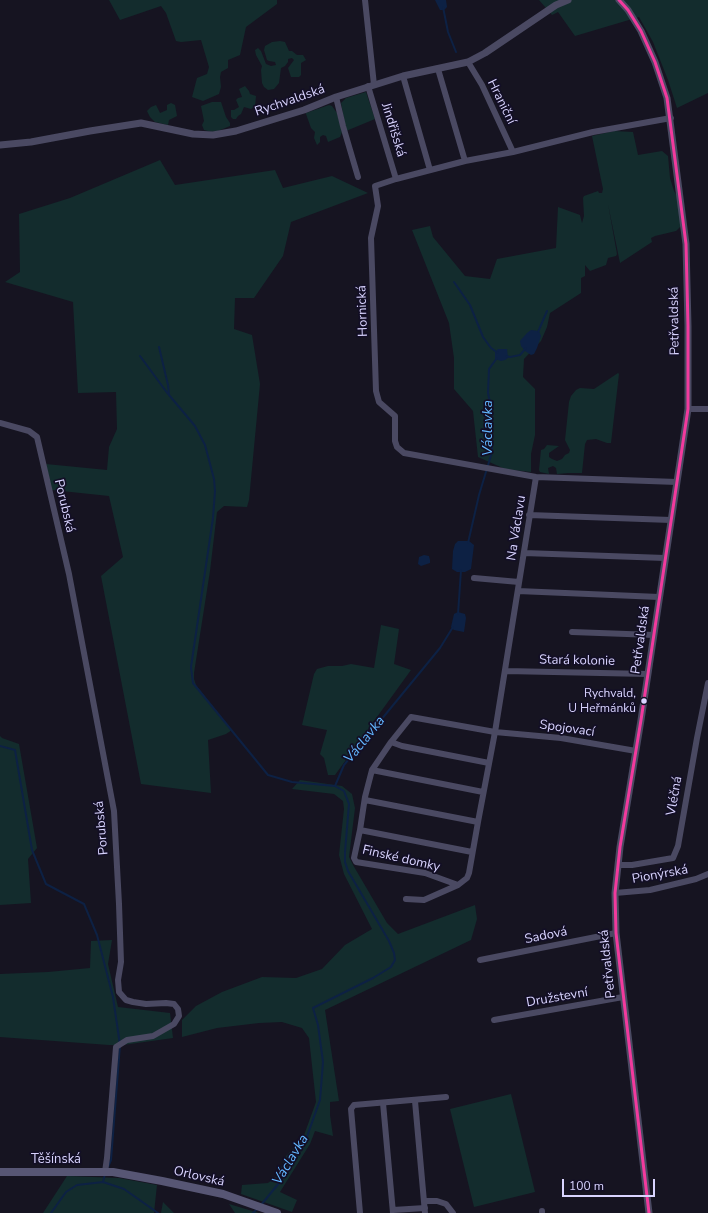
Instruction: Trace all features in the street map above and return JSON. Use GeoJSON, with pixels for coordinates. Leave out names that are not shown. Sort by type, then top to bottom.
{"type":"FeatureCollection","features":[{"type":"Feature","properties":{"kind":"main road","name":"Těšínská"},"geometry":{"type":"LineString","coordinates":[[0,1172],[109,1172]]}},
{"type":"Feature","properties":{"kind":"main road","name":"Orlovská"},"geometry":{"type":"LineString","coordinates":[[109,1172],[162,1180],[223,1194],[277,1213]]}},
{"type":"Feature","properties":{"kind":"street","name":"Jindřišská"},"geometry":{"type":"LineString","coordinates":[[365,0],[371,86],[396,179]]}},
{"type":"Feature","properties":{"kind":"street","name":"Rychvaldská"},"geometry":{"type":"LineString","coordinates":[[0,145],[31,142],[141,123],[193,134],[213,135],[236,131],[304,110],[403,76],[468,62],[485,53],[556,5],[568,0]]}},
{"type":"Feature","properties":{"kind":"street"},"geometry":{"type":"LineString","coordinates":[[619,0],[628,10],[652,53],[663,83],[670,118]]}},
{"type":"Feature","properties":{"kind":"street","name":"Hraniční"},"geometry":{"type":"LineString","coordinates":[[468,62],[482,85],[513,152]]}},
{"type":"Feature","properties":{"kind":"street"},"geometry":{"type":"LineString","coordinates":[[438,69],[465,161]]}},
{"type":"Feature","properties":{"kind":"street"},"geometry":{"type":"LineString","coordinates":[[403,76],[430,170]]}},
{"type":"Feature","properties":{"kind":"street"},"geometry":{"type":"LineString","coordinates":[[336,98],[358,177]]}},
{"type":"Feature","properties":{"kind":"street","name":"Hornická"},"geometry":{"type":"LineString","coordinates":[[670,118],[593,132],[513,152],[465,161],[375,186],[378,206],[371,238],[376,391],[379,402],[396,416],[395,441],[397,447],[404,453],[536,478],[677,482]]}},
{"type":"Feature","properties":{"kind":"street","name":"Petřvaldská"},"geometry":{"type":"LineString","coordinates":[[649,1213],[616,933],[615,893],[618,865],[688,409],[686,244],[670,118]]}},
{"type":"Feature","properties":{"kind":"street"},"geometry":{"type":"LineString","coordinates":[[688,409],[708,409]]}},
{"type":"Feature","properties":{"kind":"street","name":"Porubská"},"geometry":{"type":"LineString","coordinates":[[0,423],[29,431],[37,437],[69,574],[114,811],[121,962],[118,980],[119,992],[126,1000],[146,1004],[174,1004],[178,1009],[179,1016],[174,1024],[152,1036],[127,1040],[116,1047],[107,1158],[109,1172]]}},
{"type":"Feature","properties":{"kind":"street","name":"Na Václavu"},"geometry":{"type":"LineString","coordinates":[[506,671],[536,478]]}},
{"type":"Feature","properties":{"kind":"street"},"geometry":{"type":"LineString","coordinates":[[530,515],[671,520]]}},
{"type":"Feature","properties":{"kind":"street"},"geometry":{"type":"LineString","coordinates":[[524,553],[665,558]]}},
{"type":"Feature","properties":{"kind":"street"},"geometry":{"type":"LineString","coordinates":[[474,578],[519,582]]}},
{"type":"Feature","properties":{"kind":"street"},"geometry":{"type":"LineString","coordinates":[[518,591],[660,597]]}},
{"type":"Feature","properties":{"kind":"street"},"geometry":{"type":"LineString","coordinates":[[572,632],[654,635]]}},
{"type":"Feature","properties":{"kind":"street"},"geometry":{"type":"LineString","coordinates":[[406,899],[424,900],[458,885],[467,878],[470,873],[472,852],[496,732],[506,671]]}},
{"type":"Feature","properties":{"kind":"street","name":"Stará kolonie"},"geometry":{"type":"LineString","coordinates":[[506,671],[648,674]]}},
{"type":"Feature","properties":{"kind":"street","name":"Vléčná"},"geometry":{"type":"LineString","coordinates":[[618,865],[632,865],[673,858],[678,846],[708,683]]}},
{"type":"Feature","properties":{"kind":"street","name":"Finské domky"},"geometry":{"type":"LineString","coordinates":[[458,885],[425,873],[356,862],[354,858],[372,770],[391,742],[412,717],[496,732]]}},
{"type":"Feature","properties":{"kind":"street","name":"Spojovací"},"geometry":{"type":"LineString","coordinates":[[496,732],[561,738],[636,751]]}},
{"type":"Feature","properties":{"kind":"street"},"geometry":{"type":"LineString","coordinates":[[391,742],[402,746],[489,763]]}},
{"type":"Feature","properties":{"kind":"street"},"geometry":{"type":"LineString","coordinates":[[372,770],[483,792]]}},
{"type":"Feature","properties":{"kind":"street"},"geometry":{"type":"LineString","coordinates":[[365,800],[478,822]]}},
{"type":"Feature","properties":{"kind":"street","name":"Finské domky"},"geometry":{"type":"LineString","coordinates":[[360,830],[472,852]]}},
{"type":"Feature","properties":{"kind":"street","name":"Pionýrská"},"geometry":{"type":"LineString","coordinates":[[615,893],[650,890],[696,879],[708,874]]}},
{"type":"Feature","properties":{"kind":"street","name":"Sadová"},"geometry":{"type":"LineString","coordinates":[[480,960],[616,933]]}},
{"type":"Feature","properties":{"kind":"street","name":"Družstevní"},"geometry":{"type":"LineString","coordinates":[[494,1020],[623,997]]}},
{"type":"Feature","properties":{"kind":"street"},"geometry":{"type":"LineString","coordinates":[[360,1213],[351,1109],[354,1105],[415,1101],[446,1097]]}},
{"type":"Feature","properties":{"kind":"street"},"geometry":{"type":"LineString","coordinates":[[383,1103],[393,1212],[425,1211],[415,1101]]}},
{"type":"Feature","properties":{"kind":"street"},"geometry":{"type":"LineString","coordinates":[[424,1201],[437,1201],[446,1204],[452,1213]]}},
{"type":"Feature","properties":{"kind":"green space"},"geometry":{"type":"Polygon","coordinates":[[[109,0],[277,0],[277,4],[246,27],[240,55],[228,60],[228,68],[221,72],[221,87],[219,94],[203,101],[192,97],[197,78],[207,74],[209,67],[201,40],[176,41],[166,13],[161,6],[120,20],[109,0]]]}},
{"type":"Feature","properties":{"kind":"green space"},"geometry":{"type":"Polygon","coordinates":[[[539,0],[708,0],[708,93],[677,108],[653,42],[639,17],[575,36],[558,12],[552,15],[539,0]]]}},
{"type":"Feature","properties":{"kind":"green space"},"geometry":{"type":"Polygon","coordinates":[[[272,42],[285,42],[289,51],[292,51],[297,55],[303,55],[306,60],[301,63],[301,75],[299,77],[291,77],[288,68],[294,60],[292,58],[288,59],[285,66],[281,68],[279,83],[274,89],[268,90],[262,83],[262,66],[255,50],[258,48],[261,51],[266,64],[271,66],[276,65],[275,62],[267,60],[264,50],[265,46],[272,42]]]}},
{"type":"Feature","properties":{"kind":"green space"},"geometry":{"type":"Polygon","coordinates":[[[245,86],[250,94],[256,96],[255,106],[251,109],[244,107],[241,114],[236,119],[233,119],[231,117],[231,110],[239,107],[236,100],[242,97],[239,89],[245,86]]]}},
{"type":"Feature","properties":{"kind":"green space"},"geometry":{"type":"Polygon","coordinates":[[[366,92],[375,119],[346,131],[341,103],[346,98],[366,92]]]}},
{"type":"Feature","properties":{"kind":"green space"},"geometry":{"type":"Polygon","coordinates":[[[212,102],[221,102],[230,126],[212,132],[204,130],[202,125],[204,121],[201,106],[212,102]]]}},
{"type":"Feature","properties":{"kind":"green space"},"geometry":{"type":"Polygon","coordinates":[[[171,103],[175,105],[177,116],[169,120],[168,125],[155,122],[147,111],[156,105],[160,113],[167,110],[167,105],[171,103]]]}},
{"type":"Feature","properties":{"kind":"green space"},"geometry":{"type":"Polygon","coordinates":[[[329,105],[332,106],[337,113],[342,132],[340,137],[328,142],[326,136],[323,135],[320,137],[320,142],[317,145],[314,138],[315,132],[311,128],[306,113],[329,105]]]}},
{"type":"Feature","properties":{"kind":"green space"},"geometry":{"type":"Polygon","coordinates":[[[614,131],[633,132],[638,155],[662,151],[668,156],[670,178],[677,196],[681,226],[676,231],[651,238],[652,242],[620,263],[608,204],[617,254],[616,256],[608,258],[606,265],[590,271],[585,265],[585,276],[581,278],[581,293],[550,313],[547,327],[541,341],[524,359],[523,377],[535,389],[535,435],[531,454],[531,472],[505,469],[478,457],[473,411],[454,389],[454,358],[449,323],[412,230],[430,226],[433,237],[465,276],[490,279],[497,259],[556,248],[558,207],[580,215],[582,223],[584,216],[584,196],[598,191],[599,193],[602,193],[603,189],[592,136],[614,131]]]}},
{"type":"Feature","properties":{"kind":"green space"},"geometry":{"type":"Polygon","coordinates":[[[160,160],[175,185],[275,170],[283,188],[332,176],[368,193],[291,222],[283,256],[254,298],[235,298],[234,329],[252,335],[260,384],[249,500],[247,507],[224,506],[217,512],[210,571],[194,673],[196,685],[232,730],[226,734],[208,740],[211,793],[141,784],[101,576],[123,557],[109,496],[52,490],[46,464],[107,470],[109,447],[117,429],[116,392],[78,393],[73,302],[5,282],[20,272],[19,214],[70,198],[160,160]]]}},
{"type":"Feature","properties":{"kind":"green space"},"geometry":{"type":"Polygon","coordinates":[[[618,373],[611,443],[596,439],[587,440],[585,444],[582,473],[557,474],[556,468],[553,466],[548,468],[549,474],[540,472],[541,450],[547,445],[559,446],[549,453],[549,457],[557,461],[569,453],[570,450],[565,440],[571,396],[580,388],[594,389],[618,373]]]}},
{"type":"Feature","properties":{"kind":"green space"},"geometry":{"type":"Polygon","coordinates":[[[381,625],[399,629],[394,664],[411,670],[335,775],[328,775],[324,758],[320,754],[327,730],[302,725],[314,674],[317,669],[328,666],[342,666],[351,664],[374,668],[381,625]]]}},
{"type":"Feature","properties":{"kind":"green space"},"geometry":{"type":"Polygon","coordinates":[[[0,736],[19,744],[37,848],[28,859],[31,903],[0,905],[0,736]]]}},
{"type":"Feature","properties":{"kind":"green space"},"geometry":{"type":"Polygon","coordinates":[[[300,780],[342,786],[352,794],[355,808],[349,857],[387,923],[398,934],[475,905],[477,919],[471,940],[325,1010],[339,1101],[330,1102],[333,1136],[315,1131],[310,1144],[280,1192],[297,1200],[292,1212],[241,1194],[242,1185],[268,1183],[278,1175],[286,1156],[303,1138],[316,1102],[309,1038],[302,1028],[282,1022],[217,1028],[182,1037],[182,1020],[196,1006],[222,992],[262,977],[296,978],[322,969],[345,945],[372,929],[344,874],[339,855],[344,809],[343,801],[334,794],[292,789],[300,780]]]}},
{"type":"Feature","properties":{"kind":"green space"},"geometry":{"type":"Polygon","coordinates":[[[112,940],[108,964],[118,1007],[170,1013],[173,1038],[123,1045],[109,1045],[0,1037],[0,974],[90,968],[91,941],[112,940]]]}},
{"type":"Feature","properties":{"kind":"green space"},"geometry":{"type":"Polygon","coordinates":[[[511,1094],[535,1192],[474,1207],[450,1109],[511,1094]]]}},
{"type":"Feature","properties":{"kind":"green space"},"geometry":{"type":"Polygon","coordinates":[[[67,1176],[119,1178],[157,1185],[154,1213],[43,1213],[67,1176]]]}},
{"type":"Feature","properties":{"kind":"green space"},"geometry":{"type":"Polygon","coordinates":[[[163,1202],[174,1213],[161,1213],[163,1202]]]}},
{"type":"Feature","properties":{"kind":"green space"},"geometry":{"type":"Polygon","coordinates":[[[229,1204],[259,1213],[235,1213],[229,1204]]]}},
{"type":"Feature","properties":{"kind":"water"},"geometry":{"type":"Polygon","coordinates":[[[435,0],[446,0],[447,7],[444,10],[440,10],[435,0]]]}},
{"type":"Feature","properties":{"kind":"water"},"geometry":{"type":"Polygon","coordinates":[[[531,330],[539,331],[541,336],[534,354],[531,355],[521,346],[520,341],[531,330]]]}},
{"type":"Feature","properties":{"kind":"water"},"geometry":{"type":"Polygon","coordinates":[[[498,349],[507,349],[508,358],[501,361],[495,359],[495,352],[498,349]]]}},
{"type":"Feature","properties":{"kind":"water"},"geometry":{"type":"Polygon","coordinates":[[[458,541],[469,541],[474,545],[471,569],[465,572],[457,572],[452,569],[453,551],[455,544],[458,541]]]}},
{"type":"Feature","properties":{"kind":"water"},"geometry":{"type":"Polygon","coordinates":[[[424,555],[429,556],[430,563],[421,566],[418,564],[419,557],[424,555]]]}},
{"type":"Feature","properties":{"kind":"water"},"geometry":{"type":"Polygon","coordinates":[[[458,612],[465,614],[466,618],[464,632],[454,630],[451,627],[454,614],[458,612]]]}},
{"type":"Feature","properties":{"kind":"waterway"},"geometry":{"type":"LineString","coordinates":[[443,7],[448,32],[456,52]]}},
{"type":"Feature","properties":{"kind":"waterway"},"geometry":{"type":"LineString","coordinates":[[454,282],[470,305],[483,337],[491,348],[498,353]]}},
{"type":"Feature","properties":{"kind":"waterway","name":"Václavka"},"geometry":{"type":"LineString","coordinates":[[538,332],[547,311]]}},
{"type":"Feature","properties":{"kind":"waterway"},"geometry":{"type":"LineString","coordinates":[[159,347],[169,395],[195,426],[205,445],[214,479],[215,491],[213,518],[191,667],[193,683],[268,775],[292,782],[335,786]]}},
{"type":"Feature","properties":{"kind":"waterway","name":"Václavka"},"geometry":{"type":"LineString","coordinates":[[506,356],[510,357],[520,355],[526,348]]}},
{"type":"Feature","properties":{"kind":"waterway"},"geometry":{"type":"LineString","coordinates":[[140,356],[168,394]]}},
{"type":"Feature","properties":{"kind":"waterway","name":"Václavka"},"geometry":{"type":"LineString","coordinates":[[468,543],[479,495],[492,452],[492,413],[488,393],[489,369],[497,358]]}},
{"type":"Feature","properties":{"kind":"waterway","name":"Václavka"},"geometry":{"type":"LineString","coordinates":[[458,614],[461,570]]}},
{"type":"Feature","properties":{"kind":"waterway","name":"Václavka"},"geometry":{"type":"LineString","coordinates":[[261,1205],[279,1183],[305,1142],[320,1100],[323,1062],[318,1025],[313,1008],[373,978],[391,967],[395,960],[389,941],[348,871],[345,862],[345,852],[349,804],[344,791],[335,786],[344,765],[440,648],[453,627]]}},
{"type":"Feature","properties":{"kind":"waterway"},"geometry":{"type":"LineString","coordinates":[[0,746],[15,750],[32,850],[46,884],[84,904],[97,935],[113,997],[120,1045],[111,1160],[108,1167]]}},
{"type":"Feature","properties":{"kind":"waterway"},"geometry":{"type":"LineString","coordinates":[[103,1182],[105,1174]]}},
{"type":"Feature","properties":{"kind":"waterway"},"geometry":{"type":"LineString","coordinates":[[51,1213],[66,1192],[77,1185],[103,1182],[124,1189],[158,1213]]}},
{"type":"Feature","properties":{"kind":"waterway","name":"Václavka"},"geometry":{"type":"LineString","coordinates":[[253,1213],[258,1208]]}},
{"type":"Feature","properties":{"kind":"transit line"},"geometry":{"type":"LineString","coordinates":[[619,0],[628,10],[641,31],[655,62],[667,98],[686,244],[688,409],[641,720],[620,847],[615,893],[616,933],[649,1213]]}},
{"type":"Feature","properties":{"kind":"place","name":"Rychvald, U Heřmánků"},"geometry":{"type":"Point","coordinates":[644,701]}}]}
